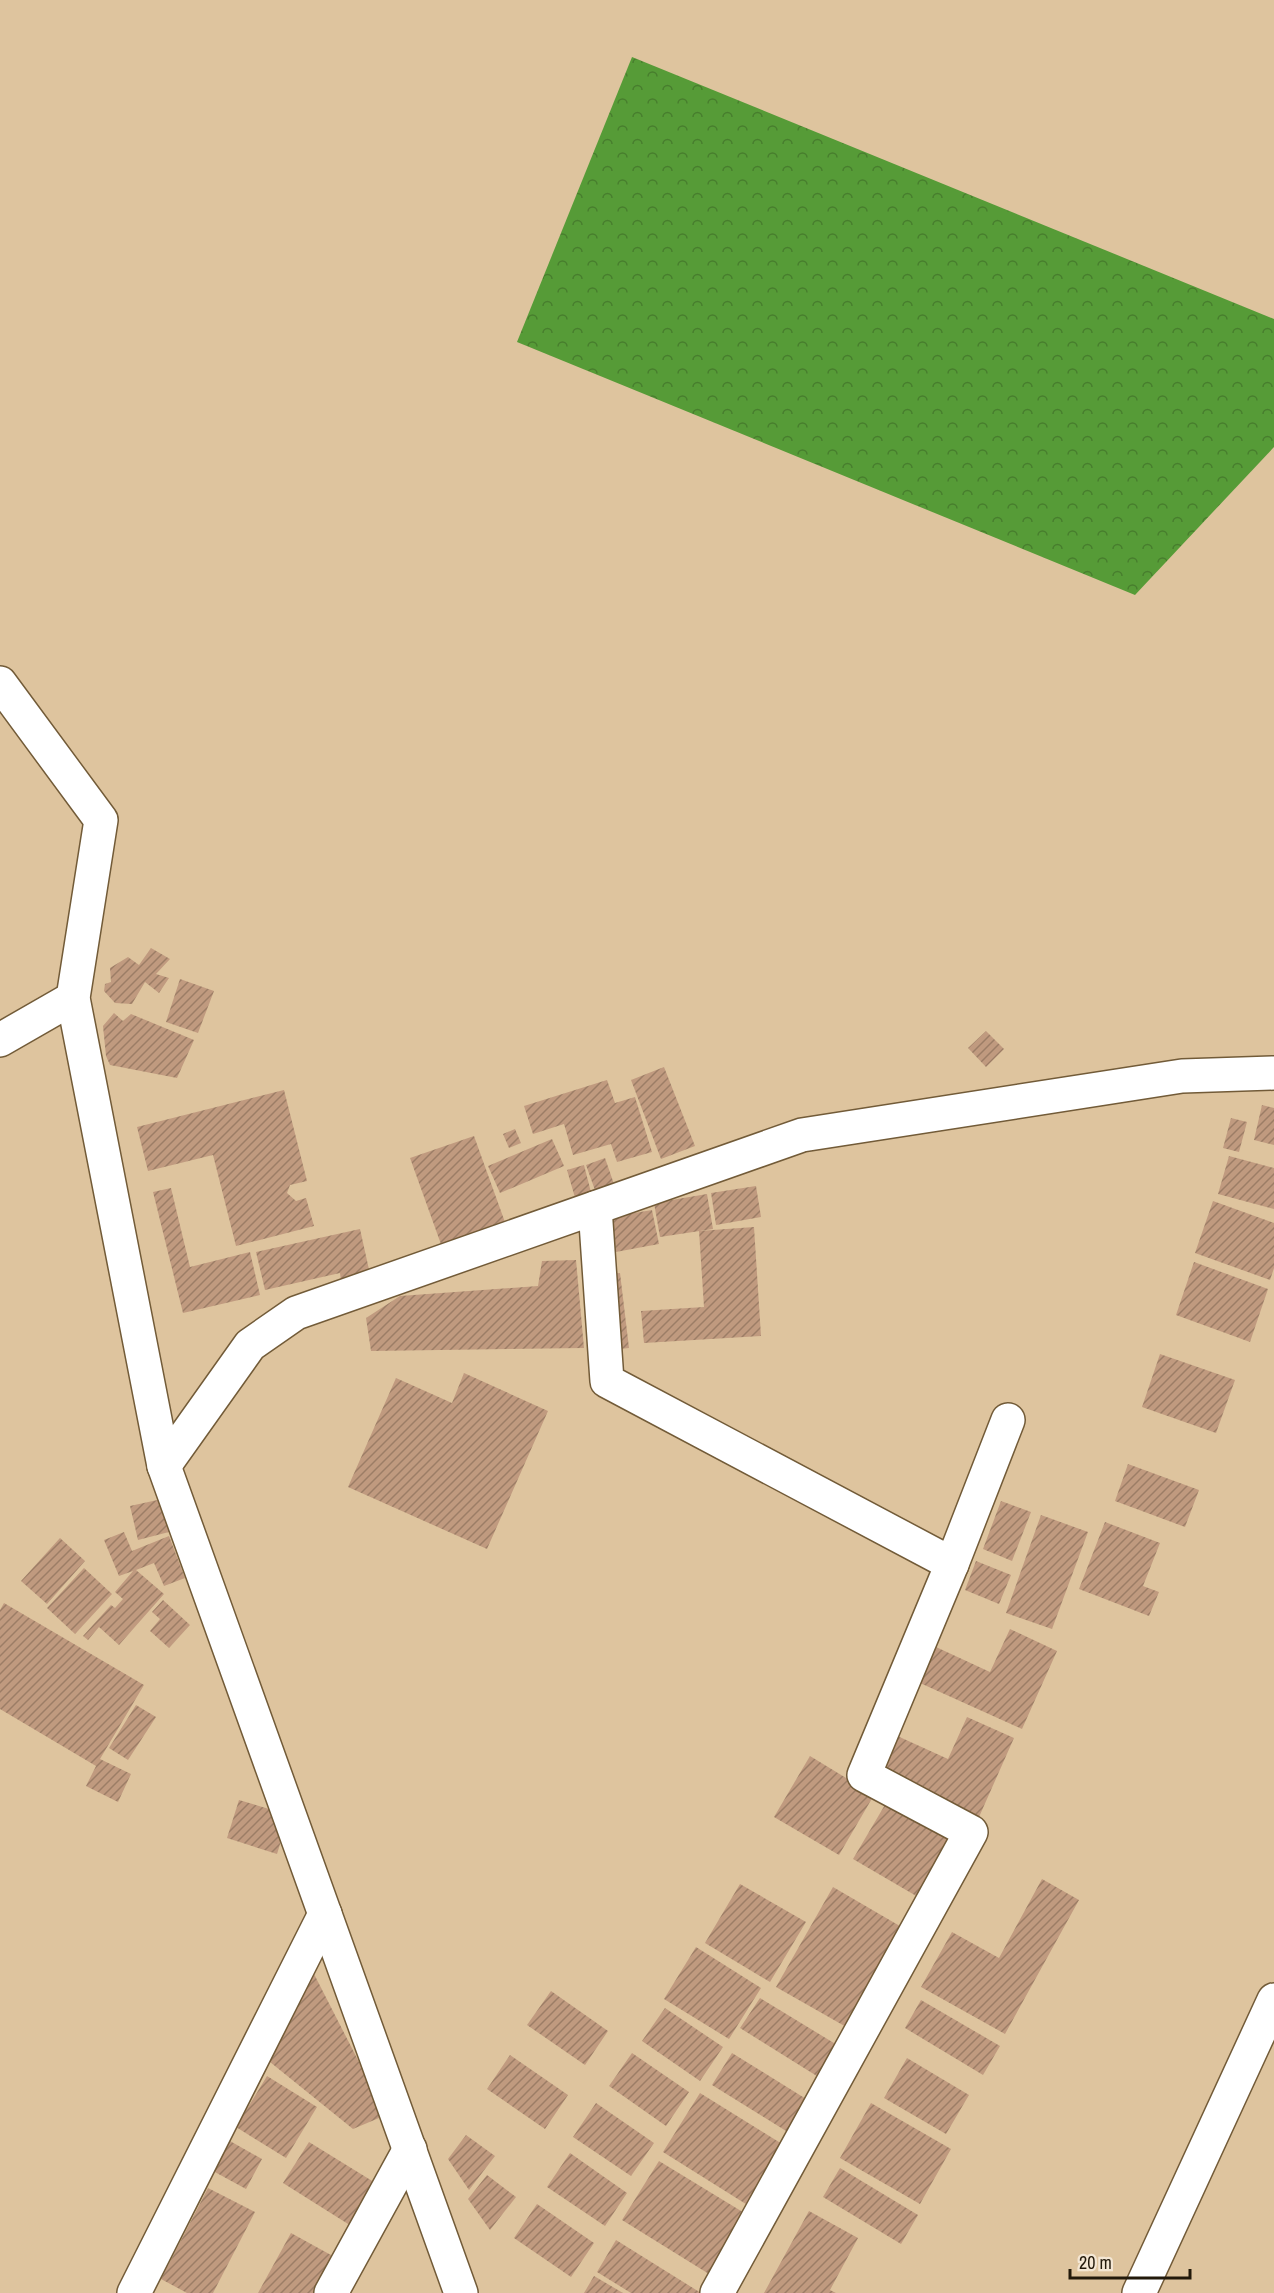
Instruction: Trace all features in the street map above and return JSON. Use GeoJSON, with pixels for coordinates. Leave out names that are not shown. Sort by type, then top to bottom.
{"type":"FeatureCollection","features":[{"type":"Feature","properties":{"kind":"street"},"geometry":{"type":"LineString","coordinates":[[0,682],[101,820],[73,998],[164,1466],[462,2293]]}},
{"type":"Feature","properties":{"kind":"street"},"geometry":{"type":"LineString","coordinates":[[0,1040],[73,998]]}},
{"type":"Feature","properties":{"kind":"street"},"geometry":{"type":"LineString","coordinates":[[164,1466],[250,1345],[296,1313],[802,1135],[1182,1076],[1274,1073]]}},
{"type":"Feature","properties":{"kind":"street"},"geometry":{"type":"LineString","coordinates":[[596,1208],[607,1381],[952,1564]]}},
{"type":"Feature","properties":{"kind":"street"},"geometry":{"type":"LineString","coordinates":[[717,2293],[971,1832],[864,1775],[952,1564],[1008,1420]]}},
{"type":"Feature","properties":{"kind":"street"},"geometry":{"type":"LineString","coordinates":[[134,2293],[325,1914]]}},
{"type":"Feature","properties":{"kind":"street"},"geometry":{"type":"LineString","coordinates":[[1139,2293],[1274,2000]]}},
{"type":"Feature","properties":{"kind":"street"},"geometry":{"type":"LineString","coordinates":[[331,2293],[410,2149]]}},
{"type":"Feature","properties":{"kind":"green space"},"geometry":{"type":"Polygon","coordinates":[[[632,57],[1274,319],[1274,447],[1135,595],[517,342],[632,57]]]}},
{"type":"Feature","properties":{"kind":"building"},"geometry":{"type":"Polygon","coordinates":[[[151,948],[170,959],[156,974],[169,978],[159,993],[145,982],[132,1004],[115,1003],[104,991],[105,984],[111,982],[110,968],[128,957],[139,965],[151,948]]]}},
{"type":"Feature","properties":{"kind":"building"},"geometry":{"type":"Polygon","coordinates":[[[180,979],[214,991],[198,1033],[166,1022],[180,979]]]}},
{"type":"Feature","properties":{"kind":"building"},"geometry":{"type":"Polygon","coordinates":[[[114,1013],[123,1021],[131,1014],[194,1040],[177,1078],[110,1065],[106,1056],[103,1026],[114,1013]]]}},
{"type":"Feature","properties":{"kind":"building"},"geometry":{"type":"Polygon","coordinates":[[[986,1031],[1004,1049],[986,1067],[968,1048],[986,1031]]]}},
{"type":"Feature","properties":{"kind":"building"},"geometry":{"type":"Polygon","coordinates":[[[664,1067],[695,1146],[661,1159],[631,1080],[664,1067]]]}},
{"type":"Feature","properties":{"kind":"building"},"geometry":{"type":"Polygon","coordinates":[[[607,1080],[615,1103],[635,1097],[652,1152],[617,1162],[611,1144],[573,1155],[564,1124],[533,1134],[524,1106],[607,1080]]]}},
{"type":"Feature","properties":{"kind":"building"},"geometry":{"type":"Polygon","coordinates":[[[284,1090],[307,1181],[290,1185],[287,1193],[296,1201],[306,1198],[314,1226],[236,1246],[213,1155],[148,1171],[137,1127],[284,1090]]]}},
{"type":"Feature","properties":{"kind":"building"},"geometry":{"type":"Polygon","coordinates":[[[1262,1105],[1274,1108],[1274,1145],[1254,1140],[1262,1105]]]}},
{"type":"Feature","properties":{"kind":"building"},"geometry":{"type":"Polygon","coordinates":[[[1231,1118],[1247,1122],[1239,1152],[1223,1148],[1231,1118]]]}},
{"type":"Feature","properties":{"kind":"building"},"geometry":{"type":"Polygon","coordinates":[[[515,1129],[521,1143],[509,1148],[503,1134],[515,1129]]]}},
{"type":"Feature","properties":{"kind":"building"},"geometry":{"type":"Polygon","coordinates":[[[474,1136],[506,1225],[442,1247],[410,1158],[474,1136]]]}},
{"type":"Feature","properties":{"kind":"building"},"geometry":{"type":"Polygon","coordinates":[[[552,1139],[564,1166],[500,1193],[488,1166],[552,1139]]]}},
{"type":"Feature","properties":{"kind":"building"},"geometry":{"type":"Polygon","coordinates":[[[1229,1156],[1274,1168],[1274,1209],[1218,1194],[1229,1156]]]}},
{"type":"Feature","properties":{"kind":"building"},"geometry":{"type":"Polygon","coordinates":[[[605,1158],[615,1187],[596,1193],[586,1165],[605,1158]]]}},
{"type":"Feature","properties":{"kind":"building"},"geometry":{"type":"Polygon","coordinates":[[[584,1165],[594,1204],[578,1208],[567,1170],[584,1165]]]}},
{"type":"Feature","properties":{"kind":"building"},"geometry":{"type":"Polygon","coordinates":[[[756,1186],[761,1217],[716,1225],[711,1193],[756,1186]]]}},
{"type":"Feature","properties":{"kind":"building"},"geometry":{"type":"Polygon","coordinates":[[[171,1188],[190,1267],[250,1252],[260,1295],[183,1313],[153,1192],[171,1188]]]}},
{"type":"Feature","properties":{"kind":"building"},"geometry":{"type":"Polygon","coordinates":[[[707,1194],[713,1229],[660,1237],[654,1203],[707,1194]]]}},
{"type":"Feature","properties":{"kind":"building"},"geometry":{"type":"Polygon","coordinates":[[[1213,1201],[1274,1223],[1274,1268],[1270,1280],[1195,1253],[1213,1201]]]}},
{"type":"Feature","properties":{"kind":"building"},"geometry":{"type":"Polygon","coordinates":[[[652,1210],[659,1244],[605,1254],[599,1219],[652,1210]]]}},
{"type":"Feature","properties":{"kind":"building"},"geometry":{"type":"Polygon","coordinates":[[[754,1227],[761,1336],[644,1343],[641,1311],[704,1307],[699,1231],[754,1227]]]}},
{"type":"Feature","properties":{"kind":"building"},"geometry":{"type":"Polygon","coordinates":[[[360,1229],[370,1274],[341,1281],[340,1273],[265,1290],[256,1252],[360,1229]]]}},
{"type":"Feature","properties":{"kind":"building"},"geometry":{"type":"Polygon","coordinates":[[[576,1260],[584,1348],[371,1351],[366,1318],[400,1296],[538,1286],[542,1261],[576,1260]]]}},
{"type":"Feature","properties":{"kind":"building"},"geometry":{"type":"Polygon","coordinates":[[[1194,1262],[1268,1289],[1250,1342],[1176,1315],[1194,1262]]]}},
{"type":"Feature","properties":{"kind":"building"},"geometry":{"type":"Polygon","coordinates":[[[620,1273],[629,1348],[612,1350],[603,1275],[620,1273]]]}},
{"type":"Feature","properties":{"kind":"building"},"geometry":{"type":"Polygon","coordinates":[[[1160,1354],[1235,1380],[1216,1433],[1142,1407],[1160,1354]]]}},
{"type":"Feature","properties":{"kind":"building"},"geometry":{"type":"Polygon","coordinates":[[[464,1373],[548,1411],[487,1549],[348,1487],[396,1378],[452,1403],[464,1373]]]}},
{"type":"Feature","properties":{"kind":"building"},"geometry":{"type":"Polygon","coordinates":[[[1128,1464],[1199,1490],[1185,1527],[1115,1501],[1128,1464]]]}},
{"type":"Feature","properties":{"kind":"building"},"geometry":{"type":"Polygon","coordinates":[[[162,1499],[169,1532],[138,1540],[130,1506],[162,1499]]]}},
{"type":"Feature","properties":{"kind":"building"},"geometry":{"type":"Polygon","coordinates":[[[1001,1501],[1031,1512],[1012,1561],[983,1549],[1001,1501]]]}},
{"type":"Feature","properties":{"kind":"building"},"geometry":{"type":"Polygon","coordinates":[[[1041,1515],[1088,1532],[1052,1629],[1006,1613],[1041,1515]]]}},
{"type":"Feature","properties":{"kind":"building"},"geometry":{"type":"Polygon","coordinates":[[[1105,1522],[1160,1543],[1143,1586],[1159,1592],[1149,1616],[1079,1589],[1105,1522]]]}},
{"type":"Feature","properties":{"kind":"building"},"geometry":{"type":"Polygon","coordinates":[[[124,1532],[132,1551],[169,1536],[185,1578],[164,1586],[154,1563],[136,1570],[164,1594],[119,1645],[99,1627],[88,1640],[83,1636],[111,1605],[115,1608],[123,1599],[115,1592],[133,1571],[119,1576],[104,1540],[124,1532]]]}},
{"type":"Feature","properties":{"kind":"building"},"geometry":{"type":"Polygon","coordinates":[[[60,1538],[85,1561],[47,1604],[21,1581],[60,1538]]]}},
{"type":"Feature","properties":{"kind":"building"},"geometry":{"type":"Polygon","coordinates":[[[976,1561],[1011,1575],[999,1604],[965,1590],[976,1561]]]}},
{"type":"Feature","properties":{"kind":"building"},"geometry":{"type":"Polygon","coordinates":[[[84,1568],[112,1594],[75,1634],[47,1608],[84,1568]]]}},
{"type":"Feature","properties":{"kind":"building"},"geometry":{"type":"Polygon","coordinates":[[[163,1600],[190,1625],[169,1648],[150,1631],[160,1619],[152,1612],[163,1600]]]}},
{"type":"Feature","properties":{"kind":"building"},"geometry":{"type":"Polygon","coordinates":[[[4,1603],[144,1685],[100,1759],[131,1774],[118,1802],[86,1786],[96,1766],[0,1709],[0,1610],[4,1603]]]}},
{"type":"Feature","properties":{"kind":"building"},"geometry":{"type":"Polygon","coordinates":[[[1010,1629],[1057,1651],[1022,1729],[920,1683],[936,1647],[990,1672],[1010,1629]]]}},
{"type":"Feature","properties":{"kind":"building"},"geometry":{"type":"Polygon","coordinates":[[[136,1705],[156,1717],[128,1760],[109,1748],[136,1705]]]}},
{"type":"Feature","properties":{"kind":"building"},"geometry":{"type":"Polygon","coordinates":[[[967,1717],[1014,1738],[979,1817],[877,1770],[893,1734],[948,1759],[967,1717]]]}},
{"type":"Feature","properties":{"kind":"building"},"geometry":{"type":"Polygon","coordinates":[[[810,1756],[874,1795],[839,1855],[774,1817],[810,1756]]]}},
{"type":"Feature","properties":{"kind":"building"},"geometry":{"type":"Polygon","coordinates":[[[889,1798],[954,1837],[918,1897],[853,1859],[889,1798]]]}},
{"type":"Feature","properties":{"kind":"building"},"geometry":{"type":"Polygon","coordinates":[[[239,1800],[289,1815],[277,1854],[227,1838],[239,1800]]]}},
{"type":"Feature","properties":{"kind":"building"},"geometry":{"type":"Polygon","coordinates":[[[1042,1879],[1079,1900],[1005,2034],[921,1987],[952,1932],[999,1958],[1042,1879]]]}},
{"type":"Feature","properties":{"kind":"building"},"geometry":{"type":"Polygon","coordinates":[[[740,1884],[806,1922],[770,1982],[705,1943],[740,1884]]]}},
{"type":"Feature","properties":{"kind":"building"},"geometry":{"type":"Polygon","coordinates":[[[833,1887],[905,1929],[848,2028],[776,1987],[833,1887]]]}},
{"type":"Feature","properties":{"kind":"building"},"geometry":{"type":"Polygon","coordinates":[[[696,1947],[761,1988],[729,2039],[664,1999],[696,1947]]]}},
{"type":"Feature","properties":{"kind":"building"},"geometry":{"type":"Polygon","coordinates":[[[313,1972],[386,2115],[353,2129],[265,2058],[313,1972]]]}},
{"type":"Feature","properties":{"kind":"building"},"geometry":{"type":"Polygon","coordinates":[[[551,1991],[608,2031],[585,2065],[527,2025],[551,1991]]]}},
{"type":"Feature","properties":{"kind":"building"},"geometry":{"type":"Polygon","coordinates":[[[760,1998],[847,2051],[828,2083],[740,2028],[760,1998]]]}},
{"type":"Feature","properties":{"kind":"building"},"geometry":{"type":"Polygon","coordinates":[[[921,2000],[1000,2046],[983,2075],[905,2028],[921,2000]]]}},
{"type":"Feature","properties":{"kind":"building"},"geometry":{"type":"Polygon","coordinates":[[[665,2008],[723,2047],[700,2081],[642,2041],[665,2008]]]}},
{"type":"Feature","properties":{"kind":"building"},"geometry":{"type":"Polygon","coordinates":[[[632,2053],[689,2092],[666,2126],[609,2086],[632,2053]]]}},
{"type":"Feature","properties":{"kind":"building"},"geometry":{"type":"Polygon","coordinates":[[[732,2053],[819,2107],[799,2139],[712,2085],[732,2053]]]}},
{"type":"Feature","properties":{"kind":"building"},"geometry":{"type":"Polygon","coordinates":[[[510,2055],[568,2095],[545,2129],[487,2089],[510,2055]]]}},
{"type":"Feature","properties":{"kind":"building"},"geometry":{"type":"Polygon","coordinates":[[[907,2058],[969,2095],[946,2134],[884,2098],[907,2058]]]}},
{"type":"Feature","properties":{"kind":"building"},"geometry":{"type":"Polygon","coordinates":[[[267,2076],[317,2107],[286,2158],[236,2127],[267,2076]]]}},
{"type":"Feature","properties":{"kind":"building"},"geometry":{"type":"Polygon","coordinates":[[[700,2093],[787,2147],[749,2206],[663,2152],[700,2093]]]}},
{"type":"Feature","properties":{"kind":"building"},"geometry":{"type":"Polygon","coordinates":[[[596,2103],[654,2143],[631,2176],[573,2137],[596,2103]]]}},
{"type":"Feature","properties":{"kind":"building"},"geometry":{"type":"Polygon","coordinates":[[[871,2103],[951,2149],[920,2204],[840,2158],[871,2103]]]}},
{"type":"Feature","properties":{"kind":"building"},"geometry":{"type":"Polygon","coordinates":[[[466,2135],[495,2156],[469,2190],[448,2159],[466,2135]]]}},
{"type":"Feature","properties":{"kind":"building"},"geometry":{"type":"Polygon","coordinates":[[[230,2141],[262,2159],[246,2189],[213,2171],[230,2141]]]}},
{"type":"Feature","properties":{"kind":"building"},"geometry":{"type":"Polygon","coordinates":[[[309,2142],[382,2187],[356,2229],[283,2183],[309,2142]]]}},
{"type":"Feature","properties":{"kind":"building"},"geometry":{"type":"Polygon","coordinates":[[[570,2153],[627,2193],[605,2226],[547,2187],[570,2153]]]}},
{"type":"Feature","properties":{"kind":"building"},"geometry":{"type":"Polygon","coordinates":[[[659,2161],[746,2214],[709,2274],[622,2220],[659,2161]]]}},
{"type":"Feature","properties":{"kind":"building"},"geometry":{"type":"Polygon","coordinates":[[[840,2168],[918,2215],[901,2244],[823,2197],[840,2168]]]}},
{"type":"Feature","properties":{"kind":"building"},"geometry":{"type":"Polygon","coordinates":[[[487,2175],[516,2197],[490,2230],[468,2199],[487,2175]]]}},
{"type":"Feature","properties":{"kind":"building"},"geometry":{"type":"Polygon","coordinates":[[[208,2188],[255,2212],[213,2293],[187,2293],[161,2279],[208,2188]]]}},
{"type":"Feature","properties":{"kind":"building"},"geometry":{"type":"Polygon","coordinates":[[[537,2204],[594,2243],[571,2277],[514,2238],[537,2204]]]}},
{"type":"Feature","properties":{"kind":"building"},"geometry":{"type":"Polygon","coordinates":[[[809,2211],[858,2238],[830,2290],[836,2293],[764,2293],[809,2211]]]}},
{"type":"Feature","properties":{"kind":"building"},"geometry":{"type":"Polygon","coordinates":[[[291,2233],[340,2260],[322,2293],[258,2293],[291,2233]]]}},
{"type":"Feature","properties":{"kind":"building"},"geometry":{"type":"Polygon","coordinates":[[[616,2240],[701,2293],[631,2293],[597,2272],[616,2240]]]}},
{"type":"Feature","properties":{"kind":"building"},"geometry":{"type":"Polygon","coordinates":[[[594,2276],[623,2293],[584,2293],[594,2276]]]}}]}
